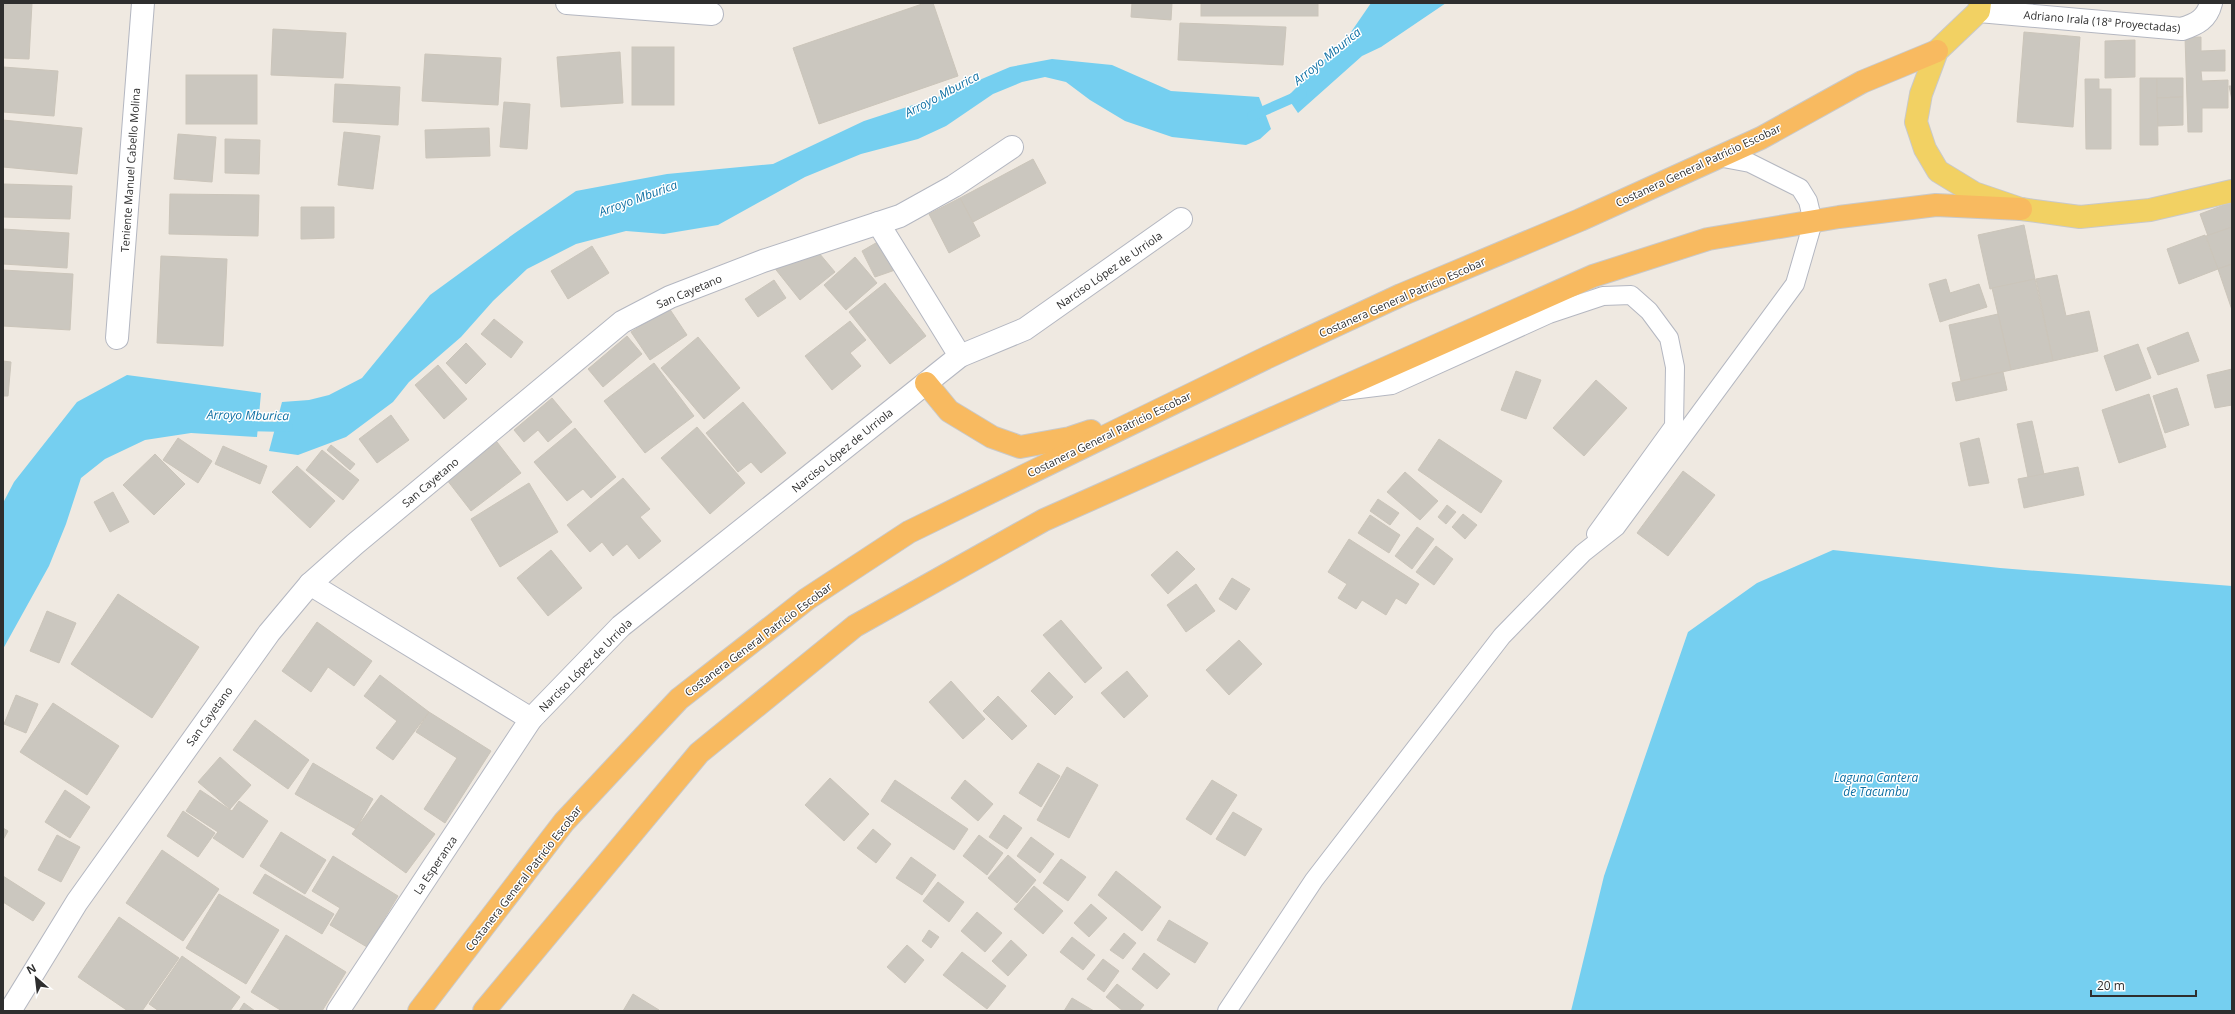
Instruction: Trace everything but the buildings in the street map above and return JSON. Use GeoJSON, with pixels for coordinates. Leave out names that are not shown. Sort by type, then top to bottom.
{"type":"FeatureCollection","features":[{"type":"Feature","properties":{"kind":"highway","name":"Costanera General Patricio Escobar"},"geometry":{"type":"LineString","coordinates":[[419,1011],[564,822],[679,699],[806,599],[909,532],[1159,409],[1401,295],[1580,220],[1718,158],[1761,138],[1862,82],[1937,51]]}},
{"type":"Feature","properties":{"kind":"highway"},"geometry":{"type":"LineString","coordinates":[[484,1011],[699,753],[855,626],[1044,520],[1593,276],[1708,239],[1839,217],[1936,205],[2021,209]]}},
{"type":"Feature","properties":{"kind":"highway"},"geometry":{"type":"LineString","coordinates":[[926,383],[949,411],[992,437],[1020,447],[1070,438],[1159,409]]}},
{"type":"Feature","properties":{"kind":"main road"},"geometry":{"type":"LineString","coordinates":[[1980,7],[1937,51],[1921,94],[1916,122],[1925,150],[1938,171],[1974,193],[2021,209],[2080,217],[2150,210],[2232,191]]}},
{"type":"Feature","properties":{"kind":"street","name":"Teniente Manuel Cabello Molina"},"geometry":{"type":"LineString","coordinates":[[117,338],[143,3]]}},
{"type":"Feature","properties":{"kind":"street"},"geometry":{"type":"LineString","coordinates":[[567,3],[712,14]]}},
{"type":"Feature","properties":{"kind":"street","name":"Adriano Irala (18ª Proyectadas)"},"geometry":{"type":"LineString","coordinates":[[1980,7],[2182,29],[2200,20],[2209,13],[2211,3]]}},
{"type":"Feature","properties":{"kind":"street","name":"San Cayetano"},"geometry":{"type":"LineString","coordinates":[[10,1011],[77,902],[269,633],[310,584],[355,544],[622,322],[670,297],[756,263],[900,216],[954,186],[1012,147]]}},
{"type":"Feature","properties":{"kind":"street","name":"Narciso López de Urriola"},"geometry":{"type":"LineString","coordinates":[[531,719],[621,626],[960,356],[1025,329],[1181,219]]}},
{"type":"Feature","properties":{"kind":"street"},"geometry":{"type":"LineString","coordinates":[[878,223],[960,356]]}},
{"type":"Feature","properties":{"kind":"street"},"geometry":{"type":"LineString","coordinates":[[310,584],[531,719]]}},
{"type":"Feature","properties":{"kind":"street","name":"La Esperanza"},"geometry":{"type":"LineString","coordinates":[[338,1011],[531,719]]}},
{"type":"Feature","properties":{"kind":"lane"},"geometry":{"type":"LineString","coordinates":[[1227,1011],[1314,880],[1502,636],[1583,553],[1616,528],[1795,284],[1813,222],[1808,201],[1800,188],[1750,163],[1718,158]]}},
{"type":"Feature","properties":{"kind":"lane"},"geometry":{"type":"LineString","coordinates":[[1326,394],[1392,385],[1549,314],[1603,296],[1631,294],[1649,310],[1669,338],[1675,367],[1674,426],[1583,553]]}},
{"type":"Feature","properties":{"kind":"water"},"geometry":{"type":"Polygon","coordinates":[[[1371,3],[1446,3],[1381,47],[1362,56],[1298,113],[1287,97],[1349,35],[1371,3]]]}},
{"type":"Feature","properties":{"kind":"water"},"geometry":{"type":"Polygon","coordinates":[[[1052,59],[1112,65],[1171,91],[1259,97],[1271,129],[1260,139],[1246,145],[1172,137],[1125,121],[1090,100],[1066,82],[1045,77],[1022,82],[993,94],[946,126],[918,139],[861,154],[805,177],[718,225],[664,234],[626,231],[576,244],[527,269],[493,301],[461,337],[409,382],[393,402],[346,437],[298,455],[269,451],[282,402],[309,400],[329,395],[362,378],[430,295],[576,191],[667,174],[773,164],[864,121],[944,95],[1010,67],[1052,59]]]}},
{"type":"Feature","properties":{"kind":"water"},"geometry":{"type":"Polygon","coordinates":[[[127,375],[261,393],[257,437],[191,433],[145,440],[105,459],[81,478],[66,524],[49,566],[3,649],[3,503],[14,482],[77,402],[127,375]]]}},
{"type":"Feature","properties":{"kind":"water","name":"Laguna Cantera de Tacumbu"},"geometry":{"type":"Polygon","coordinates":[[[1833,550],[2000,568],[2232,586],[2232,1011],[1571,1011],[1604,876],[1688,632],[1757,583],[1833,550]]]}},
{"type":"Feature","properties":{"kind":"waterway","name":"Arroyo Mburica"},"geometry":{"type":"LineString","coordinates":[[1252,116],[1302,94]]}},
{"type":"Feature","properties":{"kind":"waterway","name":"Arroyo Mburica"},"geometry":{"type":"LineString","coordinates":[[244,426],[288,427]]}}]}
